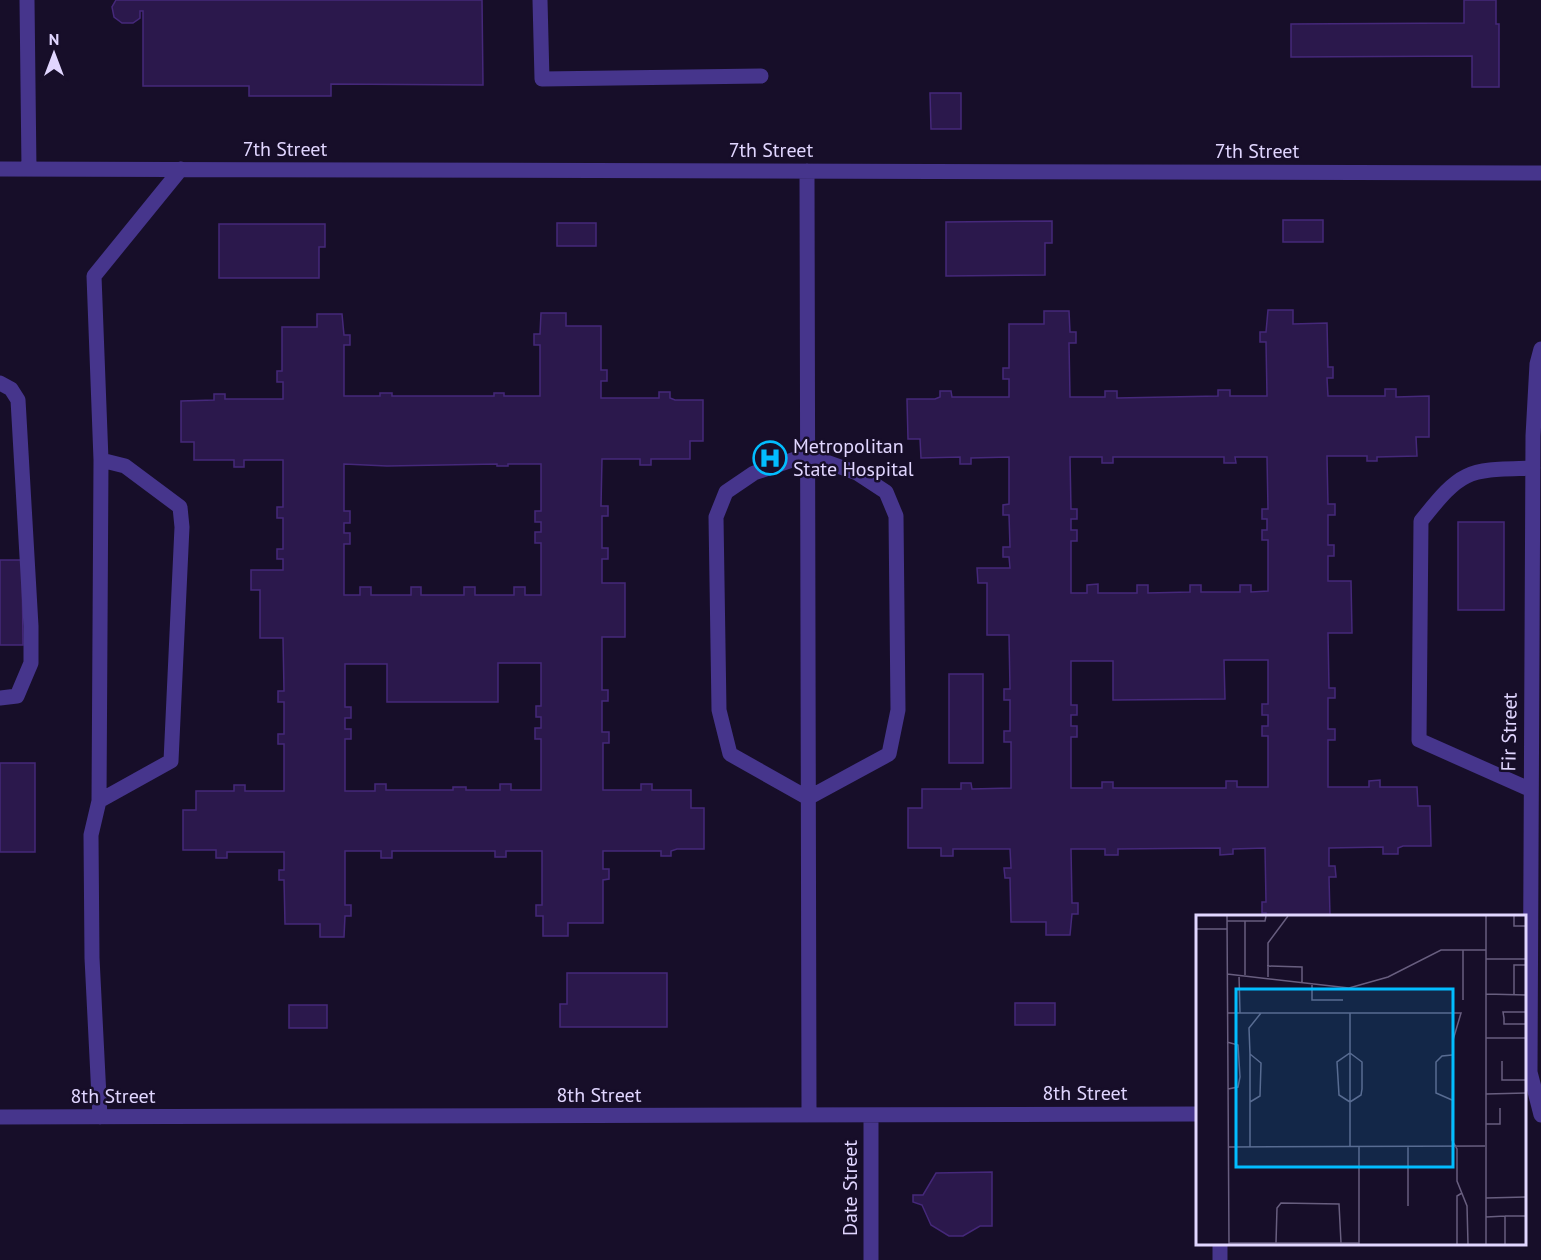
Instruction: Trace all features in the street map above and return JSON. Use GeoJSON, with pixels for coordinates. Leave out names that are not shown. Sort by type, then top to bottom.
{"type":"FeatureCollection","features":[{"type":"Feature","properties":{"kind":"street"},"geometry":{"type":"LineString","coordinates":[[27,0],[29,169]]}},
{"type":"Feature","properties":{"kind":"street"},"geometry":{"type":"LineString","coordinates":[[540,0],[542,79],[761,76]]}},
{"type":"Feature","properties":{"kind":"street","name":"7th Street"},"geometry":{"type":"LineString","coordinates":[[0,169],[1541,173]]}},
{"type":"Feature","properties":{"kind":"street"},"geometry":{"type":"LineString","coordinates":[[100,1117],[92,958],[91,846],[99,801],[101,460],[94,276],[181,169]]}},
{"type":"Feature","properties":{"kind":"street"},"geometry":{"type":"LineString","coordinates":[[807,171],[809,1115]]}},
{"type":"Feature","properties":{"kind":"street","name":"Fir Street"},"geometry":{"type":"LineString","coordinates":[[1536,1114],[1530,1072],[1529,789],[1533,468],[1537,364],[1541,349]]}},
{"type":"Feature","properties":{"kind":"street"},"geometry":{"type":"LineString","coordinates":[[0,383],[11,389],[18,400],[31,626],[31,663],[17,696],[0,698]]}},
{"type":"Feature","properties":{"kind":"street"},"geometry":{"type":"LineString","coordinates":[[807,455],[857,473],[886,492],[896,516],[898,710],[889,754],[808,798],[730,754],[719,710],[716,517],[726,492],[744,479],[754,473],[807,455]]}},
{"type":"Feature","properties":{"kind":"street"},"geometry":{"type":"LineString","coordinates":[[99,801],[171,761],[182,527],[180,507],[165,494],[125,466],[101,460]]}},
{"type":"Feature","properties":{"kind":"street"},"geometry":{"type":"LineString","coordinates":[[1529,789],[1419,740],[1421,521],[1460,478],[1484,469],[1533,468]]}},
{"type":"Feature","properties":{"kind":"street","name":"8th Street"},"geometry":{"type":"LineString","coordinates":[[0,1117],[1196,1114]]}},
{"type":"Feature","properties":{"kind":"street","name":"Date Street"},"geometry":{"type":"LineString","coordinates":[[871,1115],[871,1260]]}},
{"type":"Feature","properties":{"kind":"building"},"geometry":{"type":"Polygon","coordinates":[[[116,0],[482,0],[483,85],[331,84],[331,96],[249,96],[249,86],[143,86],[143,11],[140,11],[140,18],[133,23],[122,23],[114,17],[112,7],[116,0]]]}},
{"type":"Feature","properties":{"kind":"building"},"geometry":{"type":"Polygon","coordinates":[[[1464,0],[1496,0],[1496,24],[1499,24],[1499,87],[1472,87],[1472,56],[1291,57],[1291,24],[1464,23],[1464,0]]]}},
{"type":"Feature","properties":{"kind":"building"},"geometry":{"type":"Polygon","coordinates":[[[930,93],[961,93],[961,129],[931,129],[930,93]]]}},
{"type":"Feature","properties":{"kind":"building"},"geometry":{"type":"Polygon","coordinates":[[[1283,220],[1323,220],[1323,242],[1283,242],[1283,220]]]}},
{"type":"Feature","properties":{"kind":"building"},"geometry":{"type":"Polygon","coordinates":[[[1052,221],[1052,243],[1045,243],[1045,275],[946,276],[946,222],[1052,221]]]}},
{"type":"Feature","properties":{"kind":"building"},"geometry":{"type":"Polygon","coordinates":[[[557,223],[596,223],[596,246],[557,246],[557,223]]]}},
{"type":"Feature","properties":{"kind":"building"},"geometry":{"type":"Polygon","coordinates":[[[219,224],[325,224],[325,247],[319,247],[319,278],[219,278],[219,224]]]}},
{"type":"Feature","properties":{"kind":"building"},"geometry":{"type":"Polygon","coordinates":[[[1268,310],[1293,310],[1293,324],[1327,323],[1328,367],[1333,367],[1333,378],[1327,378],[1328,396],[1385,396],[1385,389],[1396,389],[1396,397],[1429,396],[1429,437],[1416,437],[1417,456],[1377,457],[1377,461],[1367,461],[1367,456],[1327,456],[1328,504],[1335,504],[1335,515],[1328,515],[1328,545],[1334,545],[1334,556],[1328,556],[1328,581],[1351,581],[1352,633],[1328,633],[1329,688],[1335,688],[1335,698],[1328,698],[1328,729],[1335,729],[1335,740],[1328,740],[1328,787],[1369,787],[1369,781],[1380,780],[1380,787],[1417,787],[1418,806],[1430,806],[1431,846],[1403,846],[1398,848],[1398,854],[1383,854],[1383,847],[1329,848],[1329,866],[1335,866],[1336,877],[1329,877],[1330,915],[1266,915],[1262,913],[1262,902],[1266,902],[1265,848],[1233,849],[1233,854],[1220,855],[1220,848],[1118,849],[1118,855],[1105,855],[1105,849],[1071,849],[1072,903],[1078,903],[1078,914],[1072,914],[1070,935],[1046,935],[1046,922],[1011,922],[1010,878],[1005,878],[1004,868],[1011,868],[1010,849],[953,849],[953,856],[941,856],[941,848],[908,848],[908,808],[922,808],[922,789],[961,789],[961,783],[971,783],[972,789],[1011,788],[1011,742],[1004,742],[1004,731],[1010,731],[1010,700],[1004,700],[1004,689],[1010,689],[1009,635],[987,635],[987,583],[978,583],[977,568],[1010,568],[1009,557],[1003,557],[1003,547],[1010,547],[1009,515],[1003,515],[1003,505],[1009,504],[1009,457],[971,458],[971,464],[960,464],[960,457],[921,458],[920,439],[908,439],[907,399],[935,399],[940,397],[940,391],[951,391],[952,397],[1009,397],[1009,379],[1003,379],[1003,368],[1009,368],[1009,324],[1044,324],[1044,311],[1069,311],[1070,332],[1076,332],[1076,343],[1069,343],[1070,397],[1105,397],[1105,391],[1117,391],[1117,398],[1218,396],[1218,390],[1230,390],[1230,396],[1267,396],[1266,342],[1260,342],[1260,332],[1266,332],[1268,310]],[[1070,457],[1071,509],[1077,509],[1077,519],[1071,519],[1071,530],[1077,530],[1077,541],[1071,541],[1071,593],[1087,593],[1087,585],[1098,584],[1098,593],[1137,593],[1137,585],[1148,585],[1148,593],[1190,592],[1190,585],[1201,585],[1201,592],[1240,592],[1240,585],[1251,585],[1251,592],[1268,591],[1268,540],[1262,540],[1262,530],[1267,530],[1267,519],[1262,519],[1262,509],[1268,509],[1267,457],[1235,457],[1236,463],[1224,463],[1224,457],[1113,457],[1113,463],[1102,463],[1102,457],[1070,457]],[[1224,660],[1225,699],[1113,700],[1113,661],[1071,661],[1071,705],[1077,705],[1077,715],[1071,715],[1071,726],[1077,726],[1077,737],[1071,737],[1071,788],[1102,788],[1102,782],[1113,782],[1113,788],[1226,788],[1226,781],[1237,781],[1237,787],[1268,787],[1268,736],[1262,736],[1262,726],[1268,726],[1268,715],[1262,715],[1262,704],[1268,704],[1268,660],[1224,660]]]}},
{"type":"Feature","properties":{"kind":"building"},"geometry":{"type":"Polygon","coordinates":[[[541,313],[566,313],[566,326],[601,326],[601,370],[607,370],[607,381],[601,381],[601,398],[659,398],[659,392],[670,392],[670,398],[675,400],[703,400],[703,441],[690,441],[690,459],[651,459],[651,465],[640,465],[640,459],[602,459],[601,506],[608,506],[608,516],[602,516],[602,548],[608,548],[608,559],[602,559],[602,583],[625,583],[625,637],[602,637],[602,690],[608,690],[608,701],[602,701],[602,732],[609,732],[609,743],[603,743],[603,790],[641,790],[641,784],[652,784],[652,790],[691,790],[691,808],[704,808],[704,849],[677,849],[671,851],[671,856],[661,856],[661,851],[603,851],[603,869],[609,869],[609,879],[603,880],[603,923],[568,923],[568,936],[543,936],[543,916],[536,916],[536,905],[542,905],[542,851],[506,851],[506,857],[495,857],[495,851],[392,851],[392,858],[381,858],[381,851],[345,851],[345,905],[351,905],[351,916],[345,916],[344,937],[320,937],[320,924],[285,924],[284,880],[279,880],[279,870],[284,870],[284,852],[227,852],[227,858],[216,858],[216,850],[183,850],[183,810],[196,810],[196,791],[234,791],[234,785],[245,785],[245,791],[284,791],[284,744],[278,744],[278,734],[284,734],[284,702],[278,702],[278,691],[284,691],[283,638],[260,638],[260,590],[251,590],[251,570],[283,570],[283,559],[277,559],[277,549],[283,549],[283,518],[277,518],[277,507],[283,507],[283,460],[244,460],[244,467],[234,467],[234,460],[194,460],[194,442],[181,442],[181,401],[214,400],[214,394],[225,394],[225,399],[283,399],[283,382],[277,382],[277,371],[282,371],[282,327],[317,327],[317,314],[342,314],[344,335],[350,335],[350,345],[344,345],[344,396],[380,396],[380,393],[392,393],[392,396],[494,396],[494,393],[504,393],[504,396],[540,396],[540,345],[534,345],[534,334],[540,334],[541,313]],[[344,464],[344,511],[350,511],[350,523],[344,523],[344,533],[350,533],[350,544],[344,544],[344,595],[360,595],[360,587],[371,587],[371,595],[411,595],[411,587],[421,587],[421,595],[464,595],[464,587],[475,587],[475,595],[514,595],[514,587],[525,587],[525,595],[541,595],[541,543],[535,543],[535,532],[541,532],[541,522],[535,522],[535,511],[541,511],[541,464],[387,466],[344,464]],[[498,663],[498,702],[387,702],[387,664],[345,664],[345,707],[351,707],[351,718],[345,718],[345,729],[351,729],[351,739],[345,739],[345,791],[375,791],[375,784],[386,784],[386,790],[453,790],[453,787],[466,787],[466,790],[500,790],[500,784],[511,784],[511,790],[541,790],[541,739],[535,739],[535,728],[541,728],[541,717],[536,717],[536,706],[541,706],[541,663],[498,663]]]}},
{"type":"Feature","properties":{"kind":"building"},"geometry":{"type":"Polygon","coordinates":[[[1458,522],[1504,522],[1504,610],[1458,610],[1458,522]]]}},
{"type":"Feature","properties":{"kind":"building"},"geometry":{"type":"Polygon","coordinates":[[[0,560],[22,560],[23,645],[0,645],[0,560]]]}},
{"type":"Feature","properties":{"kind":"building"},"geometry":{"type":"Polygon","coordinates":[[[949,674],[983,674],[983,763],[949,763],[949,674]]]}},
{"type":"Feature","properties":{"kind":"building"},"geometry":{"type":"Polygon","coordinates":[[[0,763],[35,763],[35,852],[0,852],[0,763]]]}},
{"type":"Feature","properties":{"kind":"building"},"geometry":{"type":"Polygon","coordinates":[[[567,973],[667,973],[667,1027],[560,1027],[560,1004],[567,1004],[567,973]]]}},
{"type":"Feature","properties":{"kind":"building"},"geometry":{"type":"Polygon","coordinates":[[[1015,1003],[1055,1003],[1055,1025],[1015,1025],[1015,1003]]]}},
{"type":"Feature","properties":{"kind":"building"},"geometry":{"type":"Polygon","coordinates":[[[289,1005],[327,1005],[327,1028],[289,1028],[289,1005]]]}},
{"type":"Feature","properties":{"kind":"building"},"geometry":{"type":"Polygon","coordinates":[[[992,1172],[992,1226],[980,1226],[963,1236],[949,1236],[931,1225],[922,1205],[913,1202],[913,1195],[923,1195],[936,1173],[992,1172]]]}},
{"type":"Feature","properties":{"kind":"place","name":"Metropolitan State Hospital"},"geometry":{"type":"Point","coordinates":[770,458]}}]}
